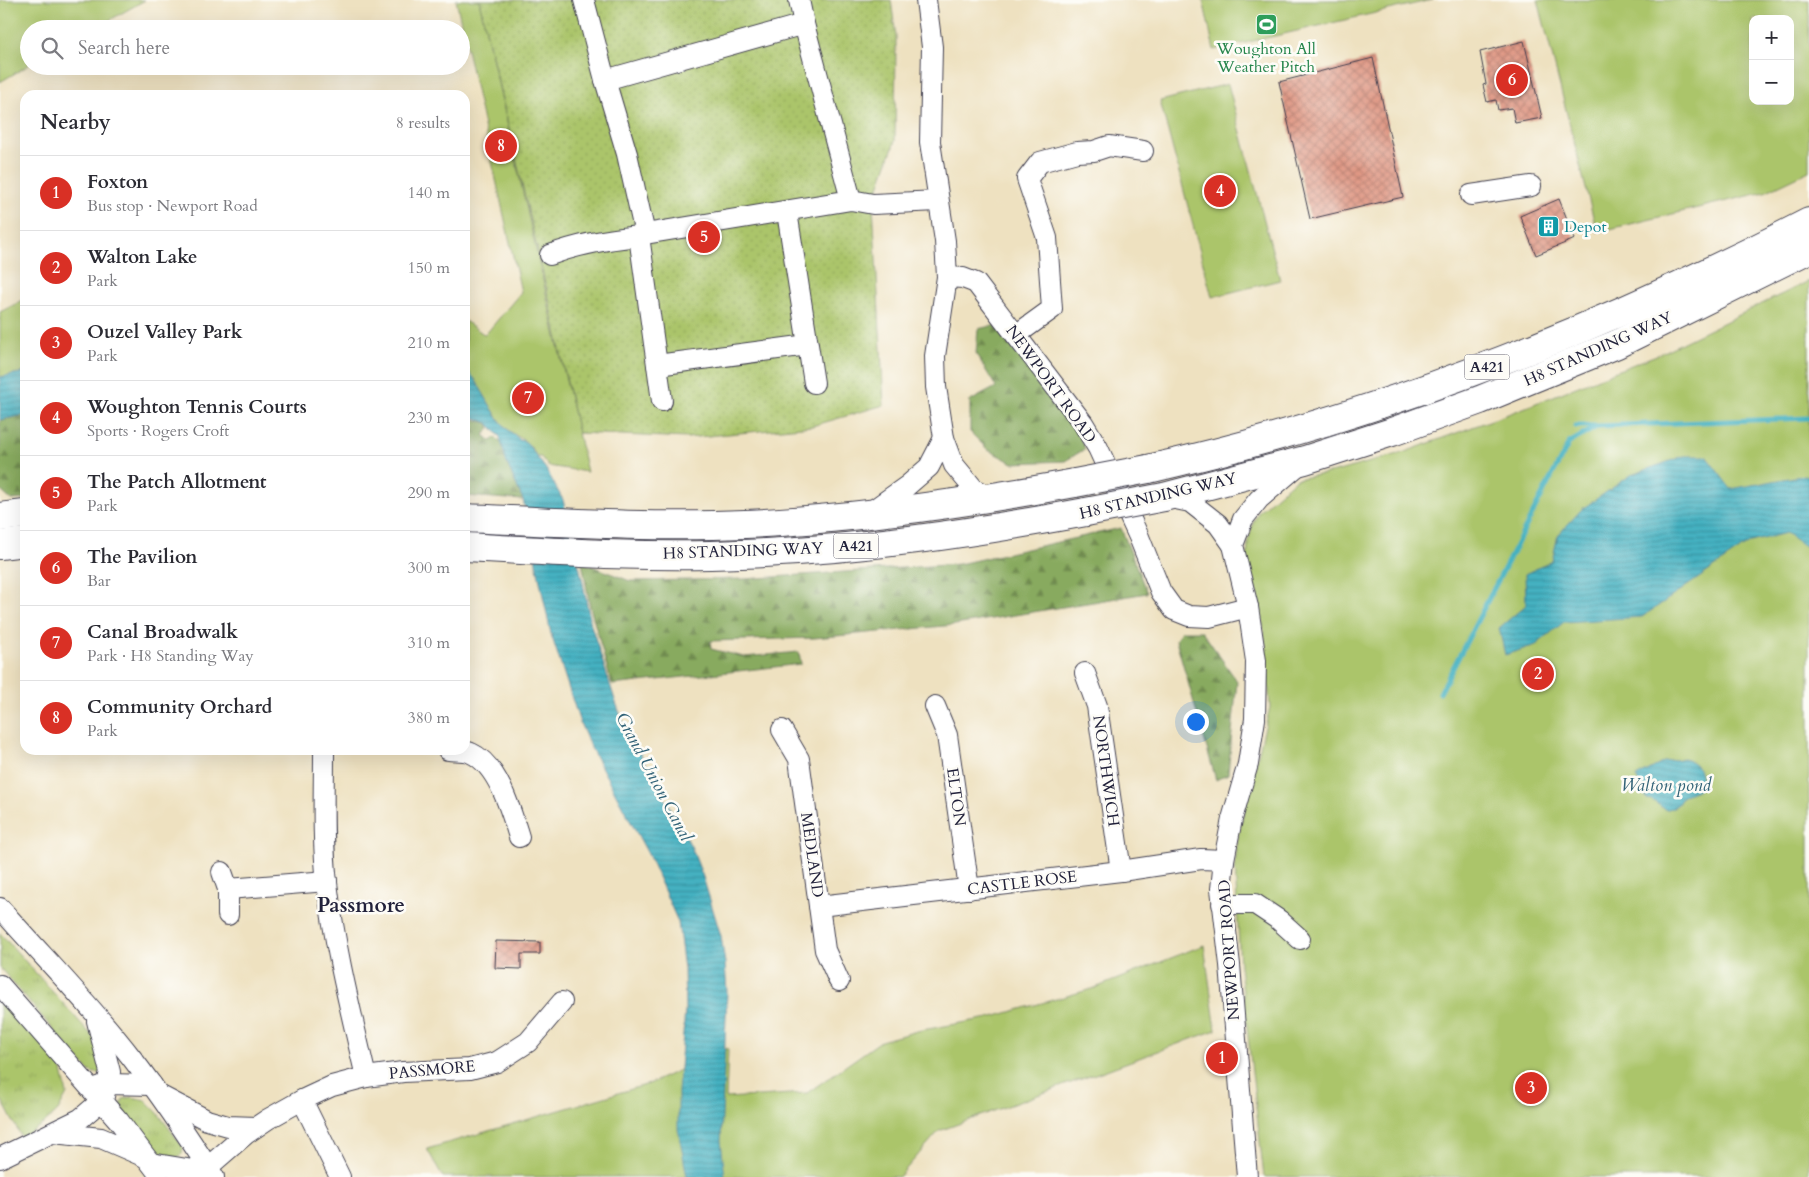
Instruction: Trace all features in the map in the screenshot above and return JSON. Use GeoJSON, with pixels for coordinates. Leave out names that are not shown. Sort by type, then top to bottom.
{"type":"FeatureCollection","features":[{"type":"Feature","properties":{"kind":"highway","name":"H8 STANDING WAY"},"geometry":{"type":"LineString","coordinates":[[470,518],[625,524],[744,524],[866,515],[992,498],[1208,456],[1395,401],[1472,373],[1607,319],[1809,222]]}},
{"type":"Feature","properties":{"kind":"highway","name":"H8 STANDING WAY"},"geometry":{"type":"LineString","coordinates":[[470,547],[624,555],[741,554],[860,546],[987,531],[1164,497],[1305,460],[1392,432],[1480,400],[1617,344],[1809,250]]}},
{"type":"Feature","properties":{"kind":"highway"},"geometry":{"type":"LineString","coordinates":[[0,517],[20,515]]}},
{"type":"Feature","properties":{"kind":"highway"},"geometry":{"type":"LineString","coordinates":[[0,545],[20,543]]}},
{"type":"Feature","properties":{"kind":"street"},"geometry":{"type":"LineString","coordinates":[[584,0],[627,154],[642,235],[662,401]]}},
{"type":"Feature","properties":{"kind":"street"},"geometry":{"type":"LineString","coordinates":[[799,0],[852,200]]}},
{"type":"Feature","properties":{"kind":"street"},"geometry":{"type":"LineString","coordinates":[[926,0],[932,47],[930,142],[945,241],[947,277],[935,356],[936,387],[944,438],[954,465],[974,489],[992,498]]}},
{"type":"Feature","properties":{"kind":"street"},"geometry":{"type":"LineString","coordinates":[[606,80],[804,24]]}},
{"type":"Feature","properties":{"kind":"street"},"geometry":{"type":"LineString","coordinates":[[1016,335],[1052,309],[1047,238],[1027,179],[1040,162],[1077,152],[1094,151],[1109,146],[1143,151]]}},
{"type":"Feature","properties":{"kind":"street"},"geometry":{"type":"LineString","coordinates":[[1471,195],[1531,186]]}},
{"type":"Feature","properties":{"kind":"street"},"geometry":{"type":"LineString","coordinates":[[550,255],[568,248],[606,239],[642,235],[852,200],[873,204],[938,201]]}},
{"type":"Feature","properties":{"kind":"street"},"geometry":{"type":"LineString","coordinates":[[787,212],[814,383]]}},
{"type":"Feature","properties":{"kind":"street","name":"NEWPORT ROAD"},"geometry":{"type":"LineString","coordinates":[[947,277],[964,278],[976,283],[1083,423],[1098,448],[1161,592],[1174,610],[1189,616],[1209,617],[1248,608]]}},
{"type":"Feature","properties":{"kind":"street"},"geometry":{"type":"LineString","coordinates":[[658,365],[808,345]]}},
{"type":"Feature","properties":{"kind":"street"},"geometry":{"type":"LineString","coordinates":[[866,515],[907,486],[929,466],[944,438]]}},
{"type":"Feature","properties":{"kind":"street"},"geometry":{"type":"LineString","coordinates":[[1233,545],[1243,519],[1259,499],[1305,460]]}},
{"type":"Feature","properties":{"kind":"street"},"geometry":{"type":"LineString","coordinates":[[1164,497],[1190,502],[1218,524],[1233,545]]}},
{"type":"Feature","properties":{"kind":"street","name":"NEWPORT ROAD"},"geometry":{"type":"LineString","coordinates":[[1233,545],[1248,608],[1256,661],[1255,718],[1248,764],[1232,818],[1221,889],[1230,965],[1247,1177]]}},
{"type":"Feature","properties":{"kind":"street","name":"NORTHWICH"},"geometry":{"type":"LineString","coordinates":[[1085,673],[1097,706],[1121,871]]}},
{"type":"Feature","properties":{"kind":"street","name":"ELTON"},"geometry":{"type":"LineString","coordinates":[[935,706],[947,734],[969,889]]}},
{"type":"Feature","properties":{"kind":"street","name":"MEDLAND"},"geometry":{"type":"LineString","coordinates":[[782,730],[800,759],[825,950],[840,981]]}},
{"type":"Feature","properties":{"kind":"street"},"geometry":{"type":"LineString","coordinates":[[470,753],[492,770],[507,802],[519,837]]}},
{"type":"Feature","properties":{"kind":"street","name":"PASSMORE"},"geometry":{"type":"LineString","coordinates":[[324,755],[324,829],[327,881],[336,950],[366,1077]]}},
{"type":"Feature","properties":{"kind":"street","name":"CASTLE ROSE"},"geometry":{"type":"LineString","coordinates":[[819,906],[1121,871],[1201,859],[1224,860]]}},
{"type":"Feature","properties":{"kind":"street"},"geometry":{"type":"LineString","coordinates":[[228,915],[225,881],[327,881]]}},
{"type":"Feature","properties":{"kind":"street"},"geometry":{"type":"LineString","coordinates":[[1222,904],[1255,904],[1279,920],[1300,939]]}},
{"type":"Feature","properties":{"kind":"street"},"geometry":{"type":"LineString","coordinates":[[0,908],[94,1013],[156,1090],[201,1170]]}},
{"type":"Feature","properties":{"kind":"street"},"geometry":{"type":"LineString","coordinates":[[0,985],[100,1092],[153,1166]]}},
{"type":"Feature","properties":{"kind":"street","name":"PASSMORE"},"geometry":{"type":"LineString","coordinates":[[201,1170],[251,1130],[302,1100],[332,1086],[366,1077],[403,1072],[470,1069],[497,1062],[528,1042],[562,1002]]}},
{"type":"Feature","properties":{"kind":"street"},"geometry":{"type":"LineString","coordinates":[[0,1158],[54,1130],[100,1092],[110,1072],[94,1013]]}},
{"type":"Feature","properties":{"kind":"street"},"geometry":{"type":"LineString","coordinates":[[100,1092],[156,1090],[207,1120],[251,1130]]}},
{"type":"Feature","properties":{"kind":"street"},"geometry":{"type":"LineString","coordinates":[[302,1100],[340,1177]]}},
{"type":"Feature","properties":{"kind":"street"},"geometry":{"type":"LineString","coordinates":[[54,1130],[101,1138],[153,1166],[201,1170]]}},
{"type":"Feature","properties":{"kind":"green space"},"geometry":{"type":"Polygon","coordinates":[[[0,0],[145,0],[110,20],[20,20],[20,70],[0,82],[0,0]]]}},
{"type":"Feature","properties":{"kind":"green space"},"geometry":{"type":"Polygon","coordinates":[[[456,0],[479,0],[587,472],[548,466],[541,457],[537,457],[528,444],[505,427],[470,374],[470,324],[485,335],[521,292],[470,63],[470,20],[460,20],[456,0]]]}},
{"type":"Feature","properties":{"kind":"green space"},"geometry":{"type":"Polygon","coordinates":[[[479,0],[891,0],[896,37],[895,141],[873,204],[884,405],[812,426],[687,438],[578,433],[479,0]]]}},
{"type":"Feature","properties":{"kind":"green space","name":"Woughton All Weather Pitch"},"geometry":{"type":"Polygon","coordinates":[[[1203,0],[1432,0],[1214,50],[1203,0]]]}},
{"type":"Feature","properties":{"kind":"green space"},"geometry":{"type":"Polygon","coordinates":[[[1538,0],[1809,0],[1809,171],[1765,192],[1597,232],[1538,0]]]}},
{"type":"Feature","properties":{"kind":"green space"},"geometry":{"type":"Polygon","coordinates":[[[1228,84],[1280,280],[1212,297],[1160,101],[1228,84]]]}},
{"type":"Feature","properties":{"kind":"green space"},"geometry":{"type":"Polygon","coordinates":[[[1809,281],[1809,1177],[1264,1177],[1240,966],[1235,863],[1239,831],[1270,707],[1265,640],[1260,605],[1247,560],[1248,541],[1253,523],[1259,511],[1296,479],[1335,472],[1402,453],[1516,411],[1659,354],[1809,281]]]}},
{"type":"Feature","properties":{"kind":"green space"},"geometry":{"type":"Polygon","coordinates":[[[20,302],[20,373],[0,377],[0,312],[20,302]]]}},
{"type":"Feature","properties":{"kind":"green space"},"geometry":{"type":"Polygon","coordinates":[[[995,325],[1074,424],[1085,449],[1065,461],[1013,463],[988,450],[970,432],[970,401],[996,387],[976,354],[978,329],[995,325]]]}},
{"type":"Feature","properties":{"kind":"green space"},"geometry":{"type":"Polygon","coordinates":[[[20,416],[20,499],[11,500],[0,490],[0,420],[20,416]]]}},
{"type":"Feature","properties":{"kind":"green space"},"geometry":{"type":"Polygon","coordinates":[[[470,418],[488,423],[490,428],[484,435],[491,441],[495,437],[502,444],[506,461],[523,500],[470,496],[470,418]]]}},
{"type":"Feature","properties":{"kind":"green space"},"geometry":{"type":"Polygon","coordinates":[[[1121,528],[1147,593],[955,625],[814,638],[710,641],[711,649],[744,657],[799,652],[801,664],[612,685],[590,607],[582,562],[630,581],[744,579],[959,564],[1121,528]]]}},
{"type":"Feature","properties":{"kind":"green space"},"geometry":{"type":"Polygon","coordinates":[[[1181,631],[1202,631],[1237,681],[1228,774],[1216,780],[1176,640],[1181,631]]]}},
{"type":"Feature","properties":{"kind":"green space"},"geometry":{"type":"Polygon","coordinates":[[[0,933],[95,1039],[101,1073],[89,1071],[0,968],[0,933]]]}},
{"type":"Feature","properties":{"kind":"green space"},"geometry":{"type":"Polygon","coordinates":[[[1204,945],[1216,1030],[939,1131],[899,1177],[443,1177],[427,1149],[649,1084],[728,1048],[726,1098],[807,1093],[881,1041],[917,1031],[989,1018],[1095,988],[1204,945]]]}},
{"type":"Feature","properties":{"kind":"green space"},"geometry":{"type":"Polygon","coordinates":[[[0,993],[61,1066],[67,1094],[58,1111],[46,1122],[22,1138],[0,1097],[0,993]]]}},
{"type":"Feature","properties":{"kind":"green space"},"geometry":{"type":"Polygon","coordinates":[[[132,1097],[145,1100],[157,1112],[183,1147],[182,1154],[178,1157],[162,1156],[151,1148],[121,1105],[123,1099],[132,1097]]]}},
{"type":"Feature","properties":{"kind":"water"},"geometry":{"type":"Polygon","coordinates":[[[20,373],[20,416],[0,420],[0,377],[20,373]]]}},
{"type":"Feature","properties":{"kind":"water"},"geometry":{"type":"Polygon","coordinates":[[[470,374],[497,417],[507,429],[520,440],[526,442],[546,469],[563,500],[591,625],[615,700],[624,724],[691,846],[703,877],[721,936],[725,963],[727,992],[721,1141],[725,1177],[687,1177],[678,1129],[678,1091],[685,1011],[684,969],[678,922],[648,854],[590,746],[580,723],[551,634],[523,500],[506,461],[500,437],[488,423],[476,418],[470,418],[470,374]]]}},
{"type":"Feature","properties":{"kind":"water"},"geometry":{"type":"Polygon","coordinates":[[[1684,456],[1706,456],[1731,489],[1805,475],[1809,477],[1809,549],[1786,533],[1751,542],[1642,617],[1564,622],[1536,645],[1505,655],[1499,628],[1526,605],[1525,574],[1552,561],[1558,535],[1582,509],[1631,475],[1684,456]]]}},
{"type":"Feature","properties":{"kind":"water","name":"Walton pond"},"geometry":{"type":"Polygon","coordinates":[[[1684,758],[1694,763],[1701,774],[1699,789],[1684,795],[1677,805],[1666,810],[1652,800],[1647,799],[1636,777],[1664,762],[1684,758]]]}},
{"type":"Feature","properties":{"kind":"building"},"geometry":{"type":"Polygon","coordinates":[[[1524,41],[1542,118],[1515,123],[1512,108],[1498,110],[1496,100],[1487,102],[1483,85],[1486,84],[1480,52],[1524,41]]]}},
{"type":"Feature","properties":{"kind":"building"},"geometry":{"type":"Polygon","coordinates":[[[1373,58],[1403,197],[1310,219],[1279,82],[1373,58]]]}},
{"type":"Feature","properties":{"kind":"building","name":"Depot"},"geometry":{"type":"Polygon","coordinates":[[[1559,199],[1575,239],[1536,255],[1520,216],[1559,199]]]}},
{"type":"Feature","properties":{"kind":"building"},"geometry":{"type":"Polygon","coordinates":[[[496,941],[540,942],[540,954],[521,954],[521,969],[495,968],[496,941]]]}},
{"type":"Feature","properties":{"kind":"waterway"},"geometry":{"type":"LineString","coordinates":[[1440,693],[1569,443],[1598,426],[1809,418]]}},
{"type":"Feature","properties":{"kind":"waterway"},"geometry":{"type":"LineString","coordinates":[[1575,426],[1597,426]]}},
{"type":"Feature","properties":{"kind":"place","name":"Woughton All Weather Pitch"},"geometry":{"type":"Point","coordinates":[1266,25]}},
{"type":"Feature","properties":{"kind":"place","name":"The Pavilion"},"geometry":{"type":"Point","coordinates":[1512,80]}},
{"type":"Feature","properties":{"kind":"place","name":"Community Orchard"},"geometry":{"type":"Point","coordinates":[501,146]}},
{"type":"Feature","properties":{"kind":"place","name":"Woughton Tennis Courts"},"geometry":{"type":"Point","coordinates":[1220,191]}},
{"type":"Feature","properties":{"kind":"place","name":"Depot"},"geometry":{"type":"Point","coordinates":[1548,227]}},
{"type":"Feature","properties":{"kind":"place","name":"The Patch Allotment"},"geometry":{"type":"Point","coordinates":[704,237]}},
{"type":"Feature","properties":{"kind":"place","name":"Canal Broadwalk"},"geometry":{"type":"Point","coordinates":[528,398]}},
{"type":"Feature","properties":{"kind":"place","name":"Walton Lake"},"geometry":{"type":"Point","coordinates":[1538,674]}},
{"type":"Feature","properties":{"kind":"place","name":"Foxton"},"geometry":{"type":"Point","coordinates":[1222,1058]}},
{"type":"Feature","properties":{"kind":"place","name":"Ouzel Valley Park"},"geometry":{"type":"Point","coordinates":[1531,1088]}},
{"type":"Feature","properties":{"kind":"district","name":"Passmore"},"geometry":{"type":"Point","coordinates":[361,905]}},
{"type":"Feature","properties":{"kind":"water label","name":"Grand Union Canal"},"geometry":{"type":"Point","coordinates":[654,777]}}]}
